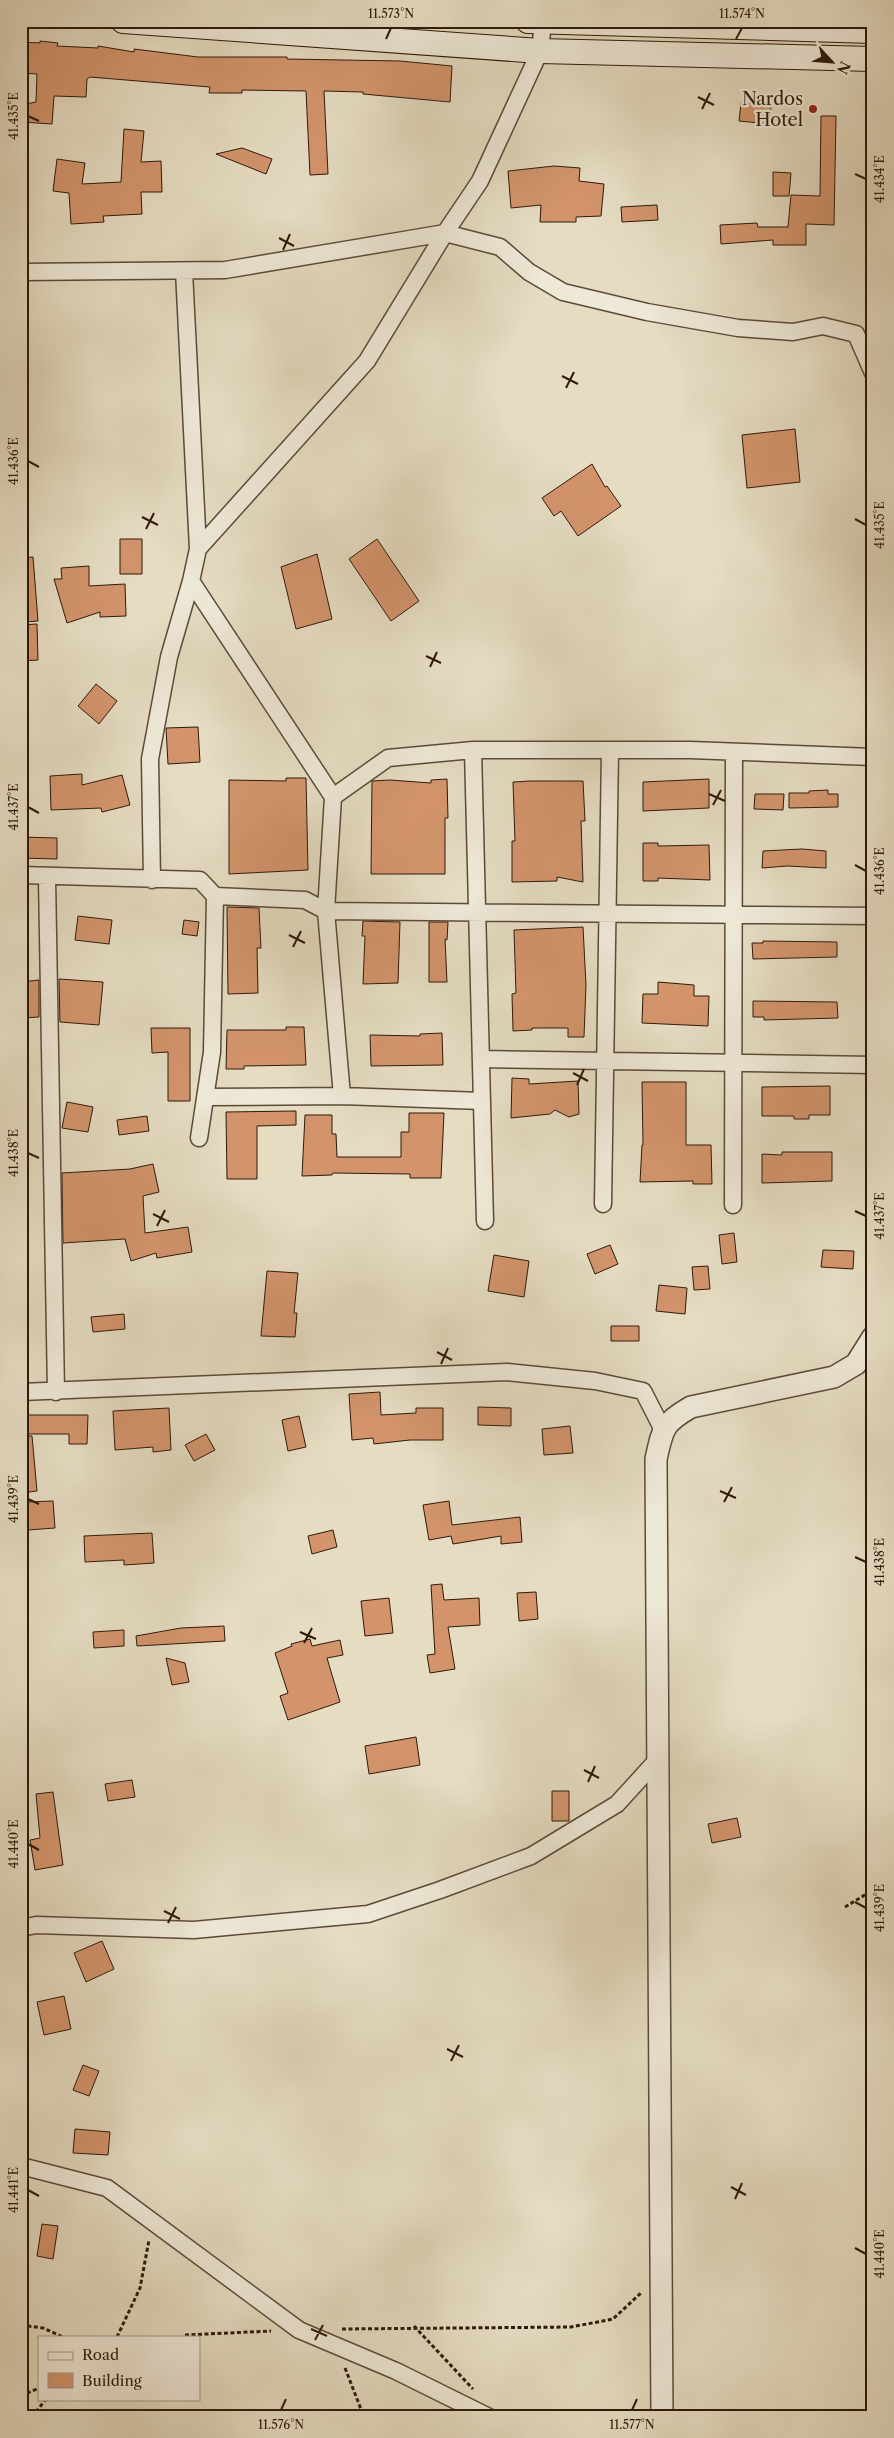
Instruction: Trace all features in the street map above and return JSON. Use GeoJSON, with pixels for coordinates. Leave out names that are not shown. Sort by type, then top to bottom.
{"type":"FeatureCollection","features":[{"type":"Feature","properties":{"kind":"main road"},"geometry":{"type":"LineString","coordinates":[[123,21],[540,51],[873,59]]}},
{"type":"Feature","properties":{"kind":"main road"},"geometry":{"type":"LineString","coordinates":[[535,22],[873,31]]}},
{"type":"Feature","properties":{"kind":"street"},"geometry":{"type":"LineString","coordinates":[[198,549],[368,360],[445,233],[480,181],[540,51],[535,22]]}},
{"type":"Feature","properties":{"kind":"street"},"geometry":{"type":"LineString","coordinates":[[21,272],[225,270],[445,233],[500,247],[529,272],[563,292],[647,312],[738,328],[793,332],[823,326],[856,334],[873,373]]}},
{"type":"Feature","properties":{"kind":"street"},"geometry":{"type":"LineString","coordinates":[[152,880],[150,758],[169,657],[198,549],[184,271]]}},
{"type":"Feature","properties":{"kind":"street"},"geometry":{"type":"LineString","coordinates":[[191,580],[333,797],[326,911],[342,1096]]}},
{"type":"Feature","properties":{"kind":"street"},"geometry":{"type":"LineString","coordinates":[[333,797],[388,758],[473,750],[734,752],[873,757]]}},
{"type":"Feature","properties":{"kind":"street"},"geometry":{"type":"LineString","coordinates":[[473,750],[485,1221]]}},
{"type":"Feature","properties":{"kind":"street"},"geometry":{"type":"LineString","coordinates":[[603,1204],[610,750]]}},
{"type":"Feature","properties":{"kind":"street"},"geometry":{"type":"LineString","coordinates":[[733,1205],[734,752]]}},
{"type":"Feature","properties":{"kind":"street"},"geometry":{"type":"LineString","coordinates":[[21,875],[47,878],[200,880],[215,896],[212,1052],[199,1138]]}},
{"type":"Feature","properties":{"kind":"street"},"geometry":{"type":"LineString","coordinates":[[47,878],[56,1392]]}},
{"type":"Feature","properties":{"kind":"street"},"geometry":{"type":"LineString","coordinates":[[215,896],[305,900],[326,911],[873,916]]}},
{"type":"Feature","properties":{"kind":"street"},"geometry":{"type":"LineString","coordinates":[[481,1059],[873,1065]]}},
{"type":"Feature","properties":{"kind":"street"},"geometry":{"type":"LineString","coordinates":[[205,1097],[342,1096],[482,1101]]}},
{"type":"Feature","properties":{"kind":"street"},"geometry":{"type":"LineString","coordinates":[[662,2417],[656,1459],[663,1430],[673,1417],[691,1407],[834,1377],[856,1364],[873,1337]]}},
{"type":"Feature","properties":{"kind":"street"},"geometry":{"type":"LineString","coordinates":[[21,1392],[507,1372],[595,1381],[642,1391],[663,1430]]}},
{"type":"Feature","properties":{"kind":"street"},"geometry":{"type":"LineString","coordinates":[[21,1928],[36,1926],[194,1930],[368,1914],[531,1856],[617,1804],[658,1759]]}},
{"type":"Feature","properties":{"kind":"street"},"geometry":{"type":"LineString","coordinates":[[21,2166],[107,2188],[299,2330],[396,2372],[489,2417]]}},
{"type":"Feature","properties":{"kind":"path"},"geometry":{"type":"LineString","coordinates":[[845,1907],[873,1890]]}},
{"type":"Feature","properties":{"kind":"path"},"geometry":{"type":"LineString","coordinates":[[117,2336],[140,2288],[152,2222]]}},
{"type":"Feature","properties":{"kind":"path"},"geometry":{"type":"LineString","coordinates":[[338,2329],[414,2326],[571,2326],[613,2319],[661,2275]]}},
{"type":"Feature","properties":{"kind":"path"},"geometry":{"type":"LineString","coordinates":[[21,2325],[43,2328],[61,2336]]}},
{"type":"Feature","properties":{"kind":"path"},"geometry":{"type":"LineString","coordinates":[[414,2326],[479,2396]]}},
{"type":"Feature","properties":{"kind":"path"},"geometry":{"type":"LineString","coordinates":[[185,2335],[299,2330]]}},
{"type":"Feature","properties":{"kind":"path"},"geometry":{"type":"LineString","coordinates":[[336,2346],[364,2417]]}},
{"type":"Feature","properties":{"kind":"path"},"geometry":{"type":"LineString","coordinates":[[21,2396],[38,2388]]}},
{"type":"Feature","properties":{"kind":"path"},"geometry":{"type":"LineString","coordinates":[[32,2417],[45,2400]]}},
{"type":"Feature","properties":{"kind":"building"},"geometry":{"type":"Polygon","coordinates":[[[40,41],[58,43],[57,46],[98,48],[98,46],[134,52],[134,49],[198,57],[287,57],[287,59],[400,61],[452,66],[450,102],[363,94],[363,92],[324,91],[328,174],[310,175],[306,91],[242,90],[242,93],[209,93],[210,87],[90,77],[87,79],[86,97],[54,96],[52,124],[21,122],[21,105],[36,102],[37,74],[21,73],[21,42],[40,43],[40,41]]]}},
{"type":"Feature","properties":{"kind":"building"},"geometry":{"type":"Polygon","coordinates":[[[741,103],[771,105],[770,124],[739,121],[741,103]]]}},
{"type":"Feature","properties":{"kind":"building"},"geometry":{"type":"Polygon","coordinates":[[[821,116],[836,116],[834,225],[806,224],[806,245],[773,245],[773,240],[721,244],[720,225],[757,223],[758,227],[788,227],[791,195],[820,196],[821,116]]]}},
{"type":"Feature","properties":{"kind":"building"},"geometry":{"type":"Polygon","coordinates":[[[124,129],[144,131],[141,162],[161,161],[162,192],[141,192],[142,214],[103,216],[104,222],[71,224],[69,193],[53,191],[57,159],[85,163],[82,184],[121,182],[124,129]]]}},
{"type":"Feature","properties":{"kind":"building"},"geometry":{"type":"Polygon","coordinates":[[[242,148],[272,159],[266,174],[216,154],[242,148]]]}},
{"type":"Feature","properties":{"kind":"building"},"geometry":{"type":"Polygon","coordinates":[[[554,166],[580,168],[579,181],[604,184],[601,216],[576,217],[576,222],[540,222],[541,205],[511,208],[508,171],[554,166]]]}},
{"type":"Feature","properties":{"kind":"building"},"geometry":{"type":"Polygon","coordinates":[[[773,172],[791,173],[789,196],[773,196],[773,172]]]}},
{"type":"Feature","properties":{"kind":"building"},"geometry":{"type":"Polygon","coordinates":[[[657,205],[658,220],[622,222],[621,207],[657,205]]]}},
{"type":"Feature","properties":{"kind":"building"},"geometry":{"type":"Polygon","coordinates":[[[795,429],[800,482],[747,488],[742,435],[795,429]]]}},
{"type":"Feature","properties":{"kind":"building"},"geometry":{"type":"Polygon","coordinates":[[[592,464],[605,487],[607,486],[621,506],[578,536],[561,511],[554,516],[542,498],[592,464]]]}},
{"type":"Feature","properties":{"kind":"building"},"geometry":{"type":"Polygon","coordinates":[[[120,539],[142,539],[142,574],[120,574],[120,539]]]}},
{"type":"Feature","properties":{"kind":"building"},"geometry":{"type":"Polygon","coordinates":[[[377,539],[419,601],[391,621],[349,559],[377,539]]]}},
{"type":"Feature","properties":{"kind":"building"},"geometry":{"type":"Polygon","coordinates":[[[317,554],[332,619],[296,629],[281,567],[317,554]]]}},
{"type":"Feature","properties":{"kind":"building"},"geometry":{"type":"Polygon","coordinates":[[[33,557],[38,621],[23,622],[21,558],[33,557]]]}},
{"type":"Feature","properties":{"kind":"building"},"geometry":{"type":"Polygon","coordinates":[[[89,566],[89,586],[125,584],[126,616],[100,617],[100,612],[67,623],[54,579],[62,579],[61,568],[89,566]]]}},
{"type":"Feature","properties":{"kind":"building"},"geometry":{"type":"Polygon","coordinates":[[[37,624],[38,660],[21,661],[21,625],[37,624]]]}},
{"type":"Feature","properties":{"kind":"building"},"geometry":{"type":"Polygon","coordinates":[[[96,684],[117,701],[99,724],[78,706],[96,684]]]}},
{"type":"Feature","properties":{"kind":"building"},"geometry":{"type":"Polygon","coordinates":[[[198,727],[200,762],[168,764],[166,728],[198,727]]]}},
{"type":"Feature","properties":{"kind":"building"},"geometry":{"type":"Polygon","coordinates":[[[82,774],[82,785],[122,775],[130,805],[102,812],[101,808],[51,810],[50,776],[82,774]]]}},
{"type":"Feature","properties":{"kind":"building"},"geometry":{"type":"Polygon","coordinates":[[[286,778],[306,778],[308,870],[229,874],[229,780],[286,781],[286,778]]]}},
{"type":"Feature","properties":{"kind":"building"},"geometry":{"type":"Polygon","coordinates":[[[447,779],[448,818],[445,818],[445,874],[371,874],[372,781],[390,780],[431,783],[431,780],[447,779]]]}},
{"type":"Feature","properties":{"kind":"building"},"geometry":{"type":"Polygon","coordinates":[[[709,779],[709,808],[643,811],[643,782],[709,779]]]}},
{"type":"Feature","properties":{"kind":"building"},"geometry":{"type":"Polygon","coordinates":[[[583,781],[585,821],[581,821],[583,882],[557,877],[557,881],[512,882],[512,841],[515,841],[513,782],[583,781]]]}},
{"type":"Feature","properties":{"kind":"building"},"geometry":{"type":"Polygon","coordinates":[[[828,790],[828,794],[838,794],[838,807],[789,808],[789,793],[809,793],[809,791],[828,790]]]}},
{"type":"Feature","properties":{"kind":"building"},"geometry":{"type":"Polygon","coordinates":[[[755,794],[784,794],[783,810],[754,809],[755,794]]]}},
{"type":"Feature","properties":{"kind":"building"},"geometry":{"type":"Polygon","coordinates":[[[21,837],[57,838],[57,859],[21,858],[21,837]]]}},
{"type":"Feature","properties":{"kind":"building"},"geometry":{"type":"Polygon","coordinates":[[[643,843],[658,843],[658,846],[709,845],[710,880],[658,878],[658,881],[643,881],[643,843]]]}},
{"type":"Feature","properties":{"kind":"building"},"geometry":{"type":"Polygon","coordinates":[[[802,849],[826,851],[826,868],[787,866],[762,868],[763,851],[802,849]]]}},
{"type":"Feature","properties":{"kind":"building"},"geometry":{"type":"Polygon","coordinates":[[[227,907],[259,908],[261,948],[257,948],[258,993],[228,994],[227,907]]]}},
{"type":"Feature","properties":{"kind":"building"},"geometry":{"type":"Polygon","coordinates":[[[78,916],[112,920],[109,944],[75,940],[78,916]]]}},
{"type":"Feature","properties":{"kind":"building"},"geometry":{"type":"Polygon","coordinates":[[[184,920],[199,922],[197,936],[182,934],[184,920]]]}},
{"type":"Feature","properties":{"kind":"building"},"geometry":{"type":"Polygon","coordinates":[[[363,921],[400,922],[398,983],[363,984],[365,936],[362,936],[363,921]]]}},
{"type":"Feature","properties":{"kind":"building"},"geometry":{"type":"Polygon","coordinates":[[[429,922],[448,922],[447,940],[445,939],[447,982],[429,982],[429,922]]]}},
{"type":"Feature","properties":{"kind":"building"},"geometry":{"type":"Polygon","coordinates":[[[583,927],[586,985],[584,1037],[568,1037],[568,1028],[532,1028],[532,1030],[513,1031],[512,994],[516,993],[514,930],[583,927]]]}},
{"type":"Feature","properties":{"kind":"building"},"geometry":{"type":"Polygon","coordinates":[[[763,941],[837,942],[837,957],[753,959],[752,943],[763,943],[763,941]]]}},
{"type":"Feature","properties":{"kind":"building"},"geometry":{"type":"Polygon","coordinates":[[[59,979],[103,982],[99,1025],[60,1022],[59,979]]]}},
{"type":"Feature","properties":{"kind":"building"},"geometry":{"type":"Polygon","coordinates":[[[39,980],[39,1017],[21,1018],[21,982],[39,980]]]}},
{"type":"Feature","properties":{"kind":"building"},"geometry":{"type":"Polygon","coordinates":[[[658,982],[694,985],[694,996],[709,996],[708,1026],[642,1023],[643,994],[658,994],[658,982]]]}},
{"type":"Feature","properties":{"kind":"building"},"geometry":{"type":"Polygon","coordinates":[[[753,1001],[837,1002],[838,1018],[764,1020],[764,1017],[753,1017],[753,1001]]]}},
{"type":"Feature","properties":{"kind":"building"},"geometry":{"type":"Polygon","coordinates":[[[286,1027],[304,1027],[306,1065],[244,1066],[244,1069],[226,1069],[227,1030],[286,1030],[286,1027]]]}},
{"type":"Feature","properties":{"kind":"building"},"geometry":{"type":"Polygon","coordinates":[[[151,1028],[190,1028],[190,1101],[168,1101],[168,1052],[152,1053],[151,1028]]]}},
{"type":"Feature","properties":{"kind":"building"},"geometry":{"type":"Polygon","coordinates":[[[442,1033],[443,1065],[371,1066],[370,1035],[420,1036],[420,1034],[442,1033]]]}},
{"type":"Feature","properties":{"kind":"building"},"geometry":{"type":"Polygon","coordinates":[[[512,1078],[529,1079],[529,1084],[578,1081],[579,1114],[569,1117],[555,1110],[550,1114],[511,1118],[512,1078]]]}},
{"type":"Feature","properties":{"kind":"building"},"geometry":{"type":"Polygon","coordinates":[[[642,1082],[686,1082],[686,1145],[711,1145],[712,1184],[693,1184],[693,1181],[640,1182],[643,1145],[642,1082]]]}},
{"type":"Feature","properties":{"kind":"building"},"geometry":{"type":"Polygon","coordinates":[[[830,1086],[830,1115],[809,1115],[809,1119],[794,1119],[794,1116],[762,1116],[762,1087],[830,1086]]]}},
{"type":"Feature","properties":{"kind":"building"},"geometry":{"type":"Polygon","coordinates":[[[67,1102],[93,1107],[88,1132],[62,1128],[67,1102]]]}},
{"type":"Feature","properties":{"kind":"building"},"geometry":{"type":"Polygon","coordinates":[[[296,1111],[296,1125],[257,1126],[257,1179],[227,1179],[226,1112],[296,1111]]]}},
{"type":"Feature","properties":{"kind":"building"},"geometry":{"type":"Polygon","coordinates":[[[409,1113],[444,1113],[441,1178],[410,1178],[410,1174],[333,1173],[332,1175],[302,1176],[305,1115],[332,1115],[332,1134],[336,1134],[337,1157],[401,1157],[401,1132],[409,1132],[409,1113]]]}},
{"type":"Feature","properties":{"kind":"building"},"geometry":{"type":"Polygon","coordinates":[[[147,1116],[149,1131],[119,1135],[117,1120],[147,1116]]]}},
{"type":"Feature","properties":{"kind":"building"},"geometry":{"type":"Polygon","coordinates":[[[782,1152],[832,1152],[832,1181],[762,1183],[762,1154],[782,1155],[782,1152]]]}},
{"type":"Feature","properties":{"kind":"building"},"geometry":{"type":"Polygon","coordinates":[[[153,1164],[159,1192],[143,1196],[145,1233],[188,1227],[192,1252],[157,1258],[156,1253],[131,1261],[125,1239],[63,1243],[62,1173],[130,1169],[153,1164]]]}},
{"type":"Feature","properties":{"kind":"building"},"geometry":{"type":"Polygon","coordinates":[[[734,1233],[737,1262],[722,1264],[719,1235],[734,1233]]]}},
{"type":"Feature","properties":{"kind":"building"},"geometry":{"type":"Polygon","coordinates":[[[610,1245],[618,1264],[595,1274],[587,1254],[610,1245]]]}},
{"type":"Feature","properties":{"kind":"building"},"geometry":{"type":"Polygon","coordinates":[[[823,1250],[854,1251],[853,1269],[821,1267],[823,1250]]]}},
{"type":"Feature","properties":{"kind":"building"},"geometry":{"type":"Polygon","coordinates":[[[494,1255],[529,1261],[524,1297],[488,1291],[494,1255]]]}},
{"type":"Feature","properties":{"kind":"building"},"geometry":{"type":"Polygon","coordinates":[[[708,1266],[710,1289],[694,1290],[692,1267],[708,1266]]]}},
{"type":"Feature","properties":{"kind":"building"},"geometry":{"type":"Polygon","coordinates":[[[267,1271],[298,1273],[294,1313],[297,1313],[295,1337],[261,1336],[267,1271]]]}},
{"type":"Feature","properties":{"kind":"building"},"geometry":{"type":"Polygon","coordinates":[[[659,1285],[687,1288],[685,1314],[656,1311],[659,1285]]]}},
{"type":"Feature","properties":{"kind":"building"},"geometry":{"type":"Polygon","coordinates":[[[124,1314],[125,1329],[93,1332],[91,1317],[124,1314]]]}},
{"type":"Feature","properties":{"kind":"building"},"geometry":{"type":"Polygon","coordinates":[[[611,1326],[639,1326],[639,1341],[611,1341],[611,1326]]]}},
{"type":"Feature","properties":{"kind":"building"},"geometry":{"type":"Polygon","coordinates":[[[380,1392],[381,1415],[416,1413],[416,1408],[443,1408],[443,1440],[410,1440],[374,1444],[373,1438],[352,1440],[349,1394],[380,1392]]]}},
{"type":"Feature","properties":{"kind":"building"},"geometry":{"type":"Polygon","coordinates":[[[478,1407],[511,1408],[511,1426],[478,1425],[478,1407]]]}},
{"type":"Feature","properties":{"kind":"building"},"geometry":{"type":"Polygon","coordinates":[[[169,1408],[171,1450],[153,1452],[153,1447],[115,1450],[113,1411],[169,1408]]]}},
{"type":"Feature","properties":{"kind":"building"},"geometry":{"type":"Polygon","coordinates":[[[21,1415],[88,1415],[87,1444],[69,1444],[69,1434],[21,1434],[21,1415]]]}},
{"type":"Feature","properties":{"kind":"building"},"geometry":{"type":"Polygon","coordinates":[[[299,1416],[306,1447],[288,1451],[282,1420],[299,1416]]]}},
{"type":"Feature","properties":{"kind":"building"},"geometry":{"type":"Polygon","coordinates":[[[570,1426],[573,1453],[544,1455],[542,1429],[570,1426]]]}},
{"type":"Feature","properties":{"kind":"building"},"geometry":{"type":"Polygon","coordinates":[[[206,1434],[215,1450],[194,1461],[185,1445],[206,1434]]]}},
{"type":"Feature","properties":{"kind":"building"},"geometry":{"type":"Polygon","coordinates":[[[21,1436],[32,1436],[37,1491],[21,1493],[21,1436]]]}},
{"type":"Feature","properties":{"kind":"building"},"geometry":{"type":"Polygon","coordinates":[[[53,1501],[55,1528],[28,1530],[26,1502],[53,1501]]]}},
{"type":"Feature","properties":{"kind":"building"},"geometry":{"type":"Polygon","coordinates":[[[449,1501],[452,1525],[520,1517],[522,1542],[501,1544],[501,1536],[453,1544],[451,1536],[429,1540],[423,1505],[449,1501]]]}},
{"type":"Feature","properties":{"kind":"building"},"geometry":{"type":"Polygon","coordinates":[[[333,1530],[337,1547],[312,1554],[308,1536],[333,1530]]]}},
{"type":"Feature","properties":{"kind":"building"},"geometry":{"type":"Polygon","coordinates":[[[152,1533],[154,1563],[124,1565],[124,1560],[85,1562],[84,1536],[152,1533]]]}},
{"type":"Feature","properties":{"kind":"building"},"geometry":{"type":"Polygon","coordinates":[[[442,1584],[444,1600],[479,1598],[480,1625],[448,1627],[455,1669],[430,1673],[427,1655],[435,1654],[431,1585],[442,1584]]]}},
{"type":"Feature","properties":{"kind":"building"},"geometry":{"type":"Polygon","coordinates":[[[536,1592],[538,1619],[519,1621],[517,1593],[536,1592]]]}},
{"type":"Feature","properties":{"kind":"building"},"geometry":{"type":"Polygon","coordinates":[[[389,1598],[393,1633],[365,1636],[361,1601],[389,1598]]]}},
{"type":"Feature","properties":{"kind":"building"},"geometry":{"type":"Polygon","coordinates":[[[224,1626],[225,1641],[137,1646],[136,1636],[181,1628],[224,1626]]]}},
{"type":"Feature","properties":{"kind":"building"},"geometry":{"type":"Polygon","coordinates":[[[124,1630],[124,1646],[94,1648],[93,1632],[124,1630]]]}},
{"type":"Feature","properties":{"kind":"building"},"geometry":{"type":"Polygon","coordinates":[[[310,1639],[312,1646],[340,1640],[343,1655],[327,1658],[340,1702],[288,1720],[280,1696],[288,1693],[275,1653],[292,1646],[291,1644],[310,1639]]]}},
{"type":"Feature","properties":{"kind":"building"},"geometry":{"type":"Polygon","coordinates":[[[166,1658],[185,1663],[189,1682],[172,1685],[166,1658]]]}},
{"type":"Feature","properties":{"kind":"building"},"geometry":{"type":"Polygon","coordinates":[[[416,1737],[420,1765],[369,1774],[365,1746],[416,1737]]]}},
{"type":"Feature","properties":{"kind":"building"},"geometry":{"type":"Polygon","coordinates":[[[132,1780],[135,1797],[108,1801],[105,1784],[132,1780]]]}},
{"type":"Feature","properties":{"kind":"building"},"geometry":{"type":"Polygon","coordinates":[[[552,1791],[569,1791],[569,1821],[552,1821],[552,1791]]]}},
{"type":"Feature","properties":{"kind":"building"},"geometry":{"type":"Polygon","coordinates":[[[53,1792],[63,1865],[35,1870],[30,1840],[40,1838],[36,1794],[53,1792]]]}},
{"type":"Feature","properties":{"kind":"building"},"geometry":{"type":"Polygon","coordinates":[[[737,1818],[741,1837],[712,1843],[708,1824],[737,1818]]]}},
{"type":"Feature","properties":{"kind":"building"},"geometry":{"type":"Polygon","coordinates":[[[102,1941],[114,1969],[86,1982],[74,1953],[102,1941]]]}},
{"type":"Feature","properties":{"kind":"building"},"geometry":{"type":"Polygon","coordinates":[[[64,1996],[71,2029],[44,2035],[37,2002],[64,1996]]]}},
{"type":"Feature","properties":{"kind":"building"},"geometry":{"type":"Polygon","coordinates":[[[83,2065],[99,2071],[89,2096],[73,2090],[83,2065]]]}},
{"type":"Feature","properties":{"kind":"building"},"geometry":{"type":"Polygon","coordinates":[[[75,2129],[110,2132],[108,2155],[73,2153],[75,2129]]]}},
{"type":"Feature","properties":{"kind":"building"},"geometry":{"type":"Polygon","coordinates":[[[42,2224],[58,2226],[53,2259],[37,2256],[42,2224]]]}},
{"type":"Feature","properties":{"kind":"place","name":"Nardos Hotel"},"geometry":{"type":"Point","coordinates":[813,109]}}]}
